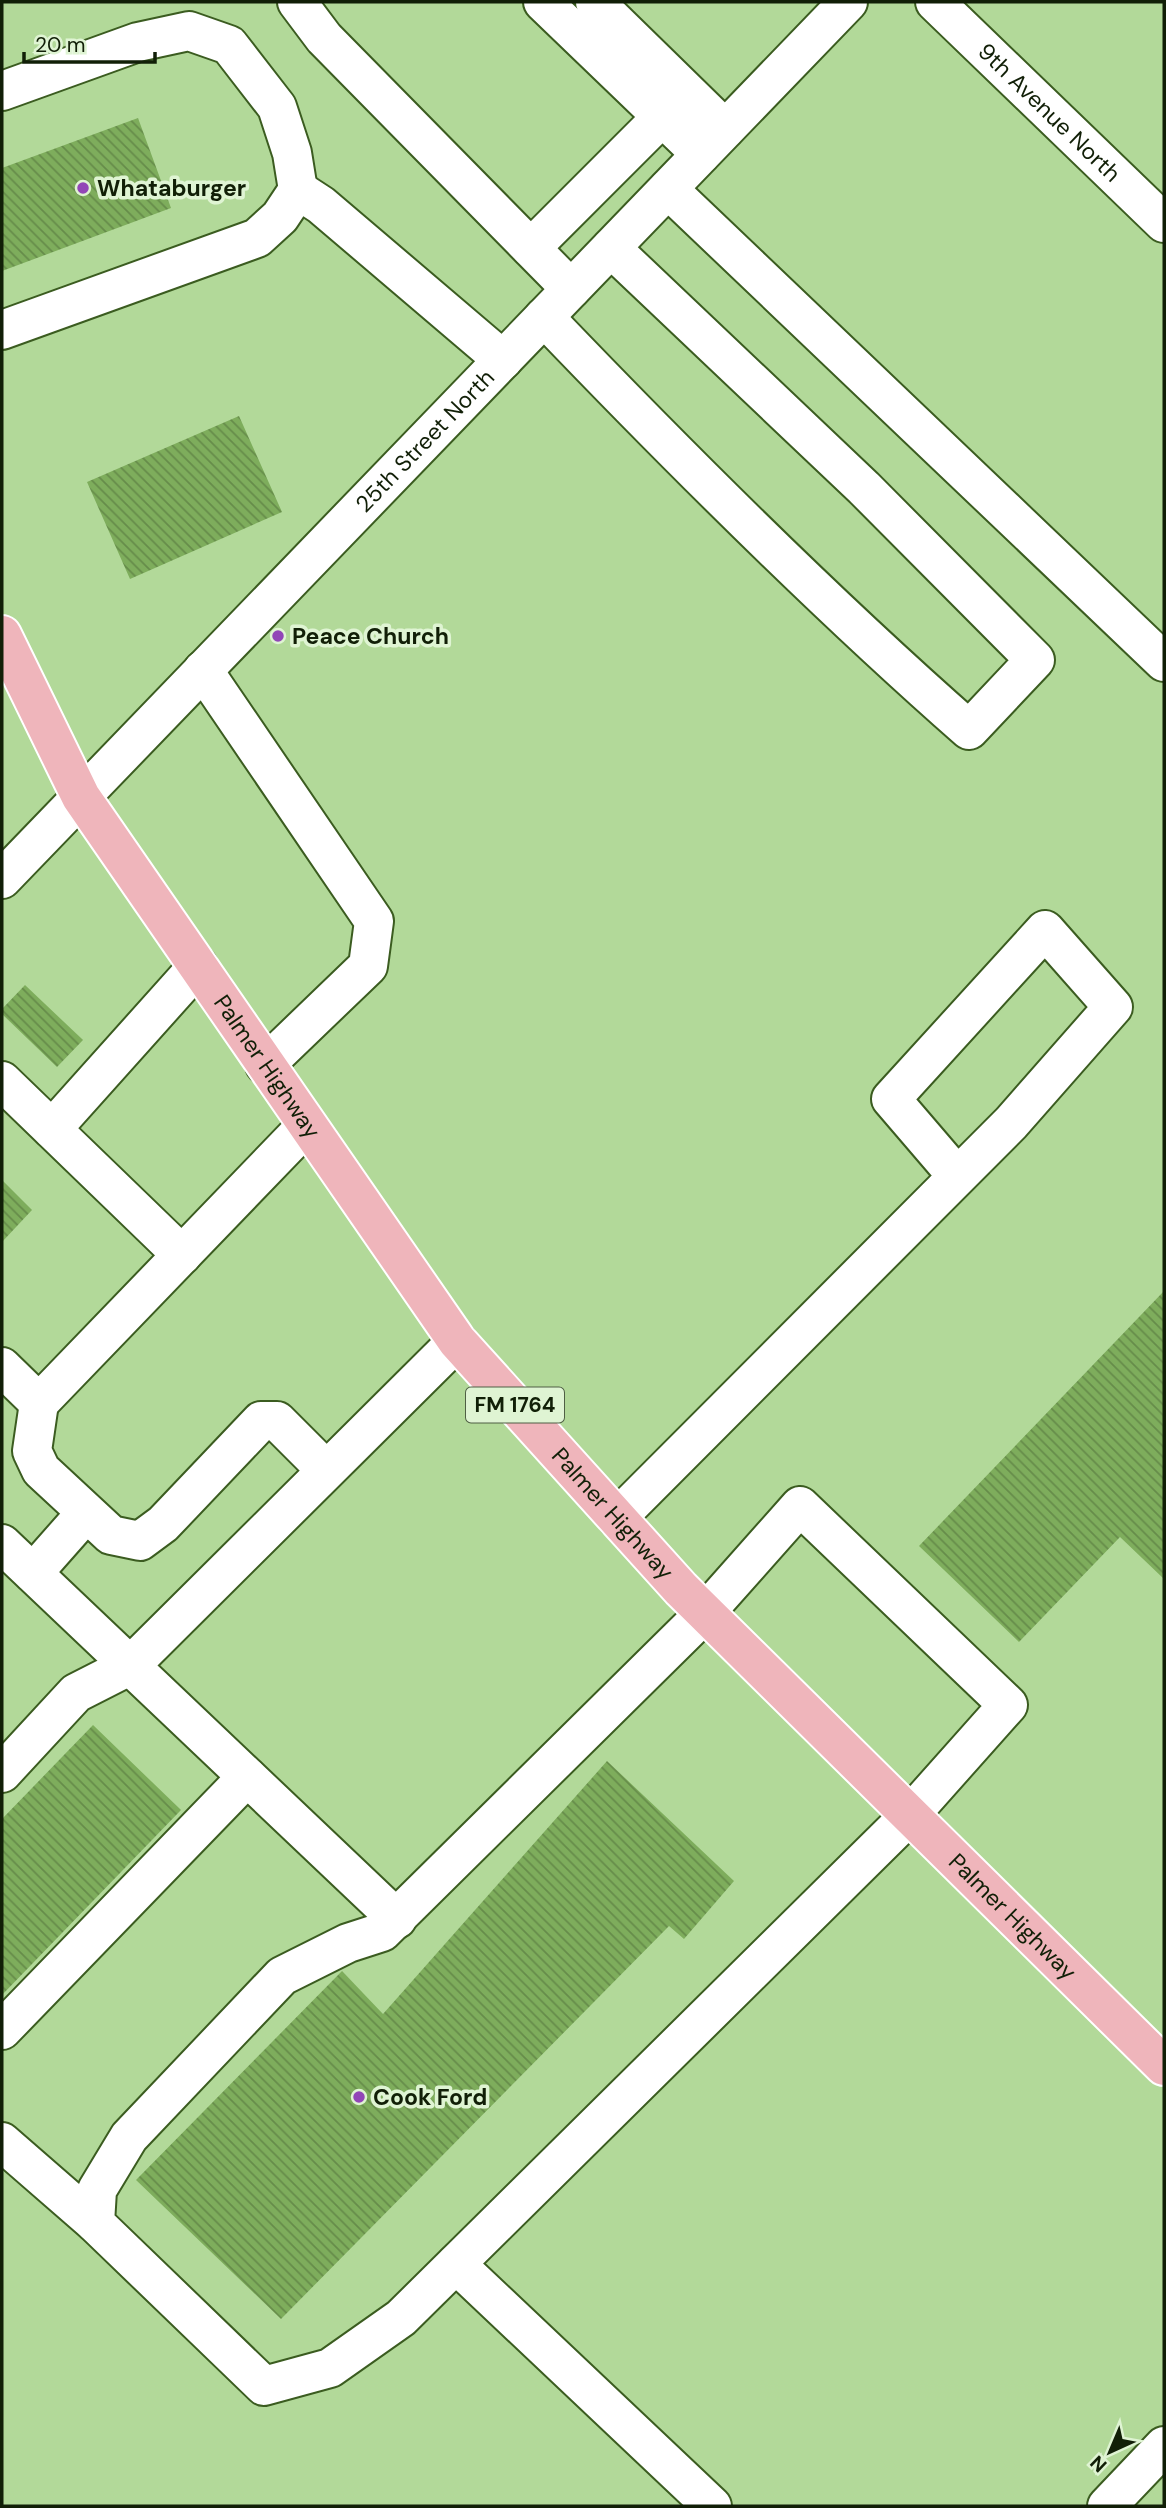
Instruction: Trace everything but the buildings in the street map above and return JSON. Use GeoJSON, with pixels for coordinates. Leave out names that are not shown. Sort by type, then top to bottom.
{"type":"FeatureCollection","features":[{"type":"Feature","properties":{"kind":"main road","name":"Palmer Highway"},"geometry":{"type":"LineString","coordinates":[[2,635],[81,797],[457,1341],[705,1613],[1164,2066]]}},
{"type":"Feature","properties":{"kind":"street"},"geometry":{"type":"LineString","coordinates":[[297,2],[324,38],[571,289]]}},
{"type":"Feature","properties":{"kind":"street"},"geometry":{"type":"LineString","coordinates":[[543,2],[662,117],[713,142]]}},
{"type":"Feature","properties":{"kind":"street"},"geometry":{"type":"LineString","coordinates":[[595,2],[713,142]]}},
{"type":"Feature","properties":{"kind":"street","name":"25th Street North"},"geometry":{"type":"LineString","coordinates":[[2,878],[848,2]]}},
{"type":"Feature","properties":{"kind":"street","name":"9th Avenue North"},"geometry":{"type":"LineString","coordinates":[[935,2],[1164,223]]}},
{"type":"Feature","properties":{"kind":"street"},"geometry":{"type":"LineString","coordinates":[[2,91],[138,42],[189,31],[229,45],[277,107],[292,153],[298,190],[280,217],[257,238],[2,330]]}},
{"type":"Feature","properties":{"kind":"street"},"geometry":{"type":"LineString","coordinates":[[531,248],[662,117]]}},
{"type":"Feature","properties":{"kind":"street"},"geometry":{"type":"LineString","coordinates":[[668,189],[1164,662]]}},
{"type":"Feature","properties":{"kind":"street"},"geometry":{"type":"LineString","coordinates":[[298,190],[321,205],[503,360]]}},
{"type":"Feature","properties":{"kind":"street"},"geometry":{"type":"LineString","coordinates":[[544,317],[654,432],[898,668],[970,730],[1035,660],[864,488],[611,248]]}},
{"type":"Feature","properties":{"kind":"street"},"geometry":{"type":"LineString","coordinates":[[203,670],[374,921],[368,966],[265,1065]]}},
{"type":"Feature","properties":{"kind":"street"},"geometry":{"type":"LineString","coordinates":[[617,1518],[1011,1123],[1114,1007],[1045,930],[891,1099],[957,1176]]}},
{"type":"Feature","properties":{"kind":"street"},"geometry":{"type":"LineString","coordinates":[[52,1129],[198,966]]}},
{"type":"Feature","properties":{"kind":"street"},"geometry":{"type":"LineString","coordinates":[[2,1081],[182,1255]]}},
{"type":"Feature","properties":{"kind":"street"},"geometry":{"type":"LineString","coordinates":[[307,1125],[39,1403],[32,1451],[41,1470],[111,1535],[140,1541],[163,1524],[261,1421],[278,1421],[326,1470]]}},
{"type":"Feature","properties":{"kind":"street"},"geometry":{"type":"LineString","coordinates":[[2,1773],[76,1693],[131,1665],[457,1341]]}},
{"type":"Feature","properties":{"kind":"street"},"geometry":{"type":"LineString","coordinates":[[2,1367],[39,1403]]}},
{"type":"Feature","properties":{"kind":"street"},"geometry":{"type":"LineString","coordinates":[[2,2142],[95,2223],[264,2386],[330,2368],[401,2318],[910,1815],[1008,1705],[800,1506],[705,1613],[397,1919],[382,1932],[348,1943],[282,1976],[130,2137],[97,2190],[95,2223]]}},
{"type":"Feature","properties":{"kind":"street"},"geometry":{"type":"LineString","coordinates":[[33,1573],[86,1513]]}},
{"type":"Feature","properties":{"kind":"street"},"geometry":{"type":"LineString","coordinates":[[2,1544],[397,1919]]}},
{"type":"Feature","properties":{"kind":"street"},"geometry":{"type":"LineString","coordinates":[[2,2030],[247,1777]]}},
{"type":"Feature","properties":{"kind":"street"},"geometry":{"type":"LineString","coordinates":[[456,2264],[712,2506]]}},
{"type":"Feature","properties":{"kind":"street"},"geometry":{"type":"LineString","coordinates":[[1107,2506],[1164,2446]]}},
{"type":"Feature","properties":{"kind":"place","name":"Whataburger"},"geometry":{"type":"Point","coordinates":[83,188]}},
{"type":"Feature","properties":{"kind":"place","name":"Peace Church"},"geometry":{"type":"Point","coordinates":[278,636]}},
{"type":"Feature","properties":{"kind":"place","name":"Cook Ford"},"geometry":{"type":"Point","coordinates":[359,2097]}}]}
